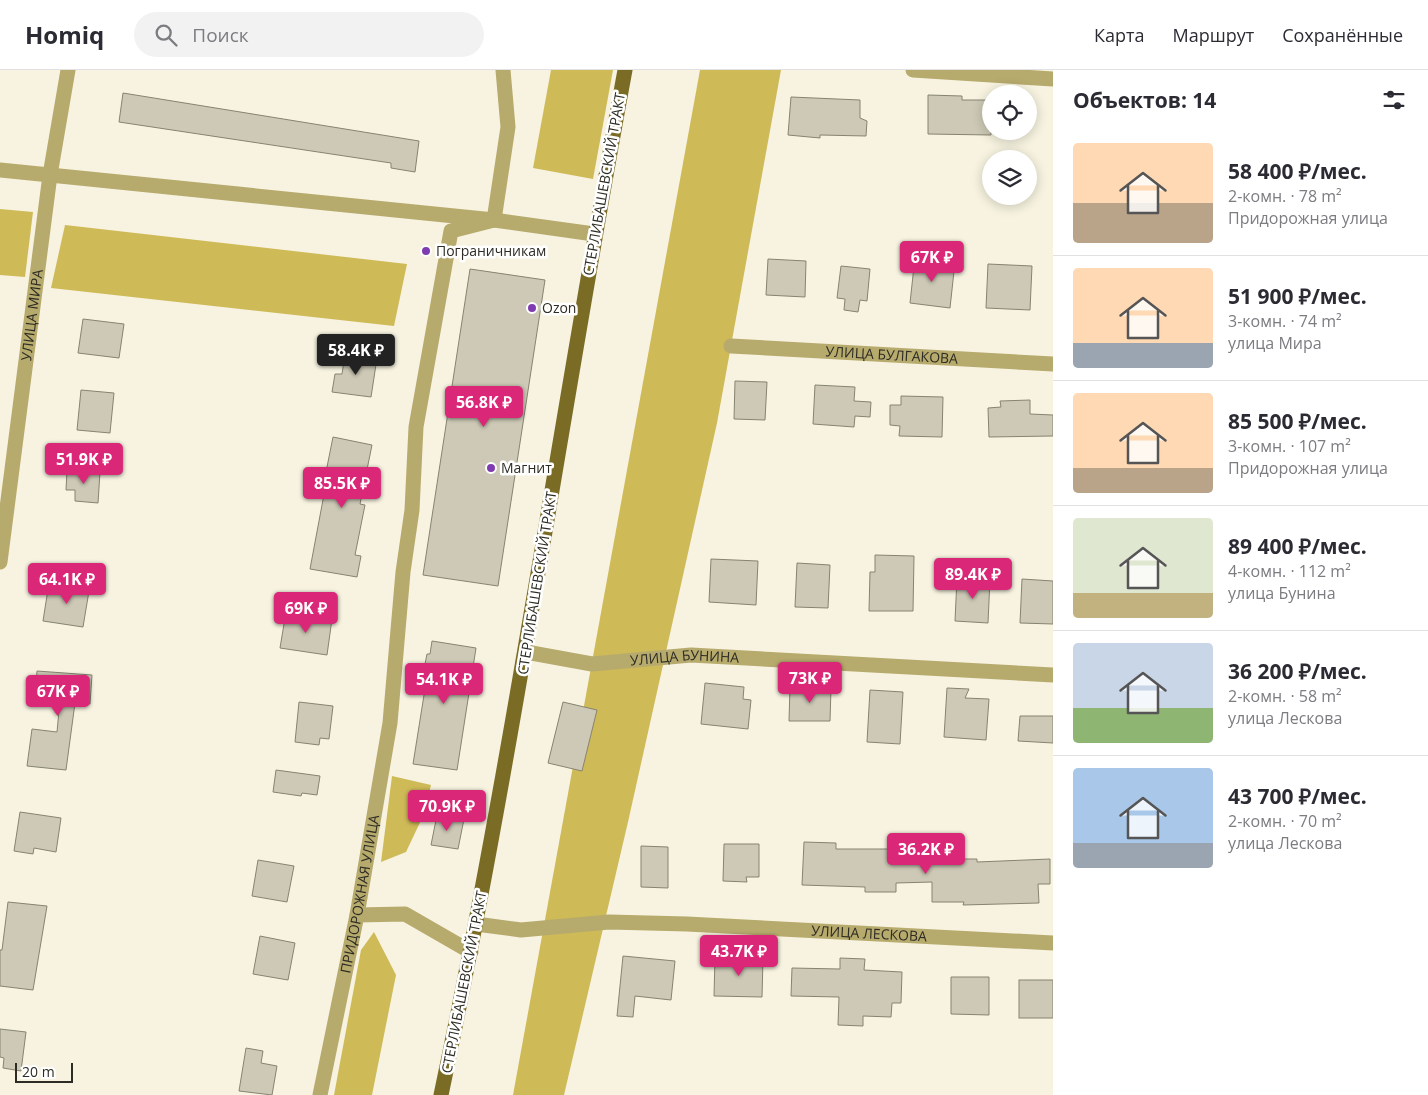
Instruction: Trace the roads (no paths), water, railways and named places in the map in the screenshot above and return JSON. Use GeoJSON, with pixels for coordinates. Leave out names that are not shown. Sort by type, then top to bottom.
{"type":"FeatureCollection","features":[{"type":"Feature","properties":{"kind":"main road","name":"СТЕРЛИБАШЕВСКИЙ ТРАКТ"},"geometry":{"type":"LineString","coordinates":[[441,1095],[471,952],[526,652],[594,234],[625,70]]}},
{"type":"Feature","properties":{"kind":"street","name":"УЛИЦА МИРА"},"geometry":{"type":"LineString","coordinates":[[0,562],[50,175],[68,70]]}},
{"type":"Feature","properties":{"kind":"street"},"geometry":{"type":"LineString","coordinates":[[494,220],[508,127],[503,70]]}},
{"type":"Feature","properties":{"kind":"street"},"geometry":{"type":"LineString","coordinates":[[913,70],[1053,79]]}},
{"type":"Feature","properties":{"kind":"street"},"geometry":{"type":"LineString","coordinates":[[0,170],[494,220],[594,234]]}},
{"type":"Feature","properties":{"kind":"street","name":"ПРИДОРОЖНАЯ УЛИЦА"},"geometry":{"type":"LineString","coordinates":[[320,1095],[358,915],[390,723],[403,572],[412,510],[416,427],[451,231],[494,220]]}},
{"type":"Feature","properties":{"kind":"street","name":"УЛИЦА БУЛГАКОВА"},"geometry":{"type":"LineString","coordinates":[[731,346],[1053,364]]}},
{"type":"Feature","properties":{"kind":"street","name":"УЛИЦА БУНИНА"},"geometry":{"type":"LineString","coordinates":[[526,652],[592,664],[691,654],[1053,676]]}},
{"type":"Feature","properties":{"kind":"street"},"geometry":{"type":"LineString","coordinates":[[358,915],[405,914],[471,952]]}},
{"type":"Feature","properties":{"kind":"street","name":"УЛИЦА ЛЕСКОВА"},"geometry":{"type":"LineString","coordinates":[[476,924],[521,930],[609,922],[687,924],[1053,944]]}},
{"type":"Feature","properties":{"kind":"place","name":"Пограничникам"},"geometry":{"type":"Point","coordinates":[426,251]}},
{"type":"Feature","properties":{"kind":"place","name":"Ozon"},"geometry":{"type":"Point","coordinates":[532,308]}},
{"type":"Feature","properties":{"kind":"place","name":"Магнит"},"geometry":{"type":"Point","coordinates":[491,468]}}]}
